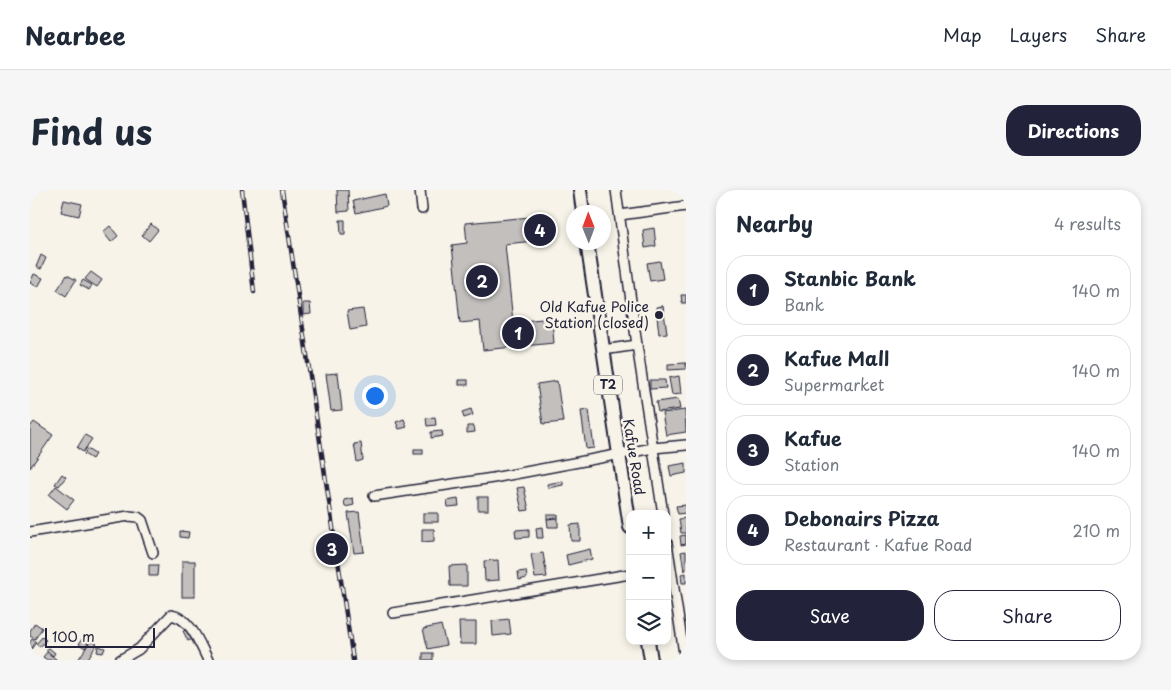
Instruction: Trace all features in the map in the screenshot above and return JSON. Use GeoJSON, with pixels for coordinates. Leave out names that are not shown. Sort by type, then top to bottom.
{"type":"FeatureCollection","features":[{"type":"Feature","properties":{"kind":"highway"},"geometry":{"type":"LineString","coordinates":[[580,190],[582,205]]}},
{"type":"Feature","properties":{"kind":"highway","name":"Kafue Road"},"geometry":{"type":"LineString","coordinates":[[588,250],[627,510]]}},
{"type":"Feature","properties":{"kind":"highway"},"geometry":{"type":"LineString","coordinates":[[649,645],[651,660]]}},
{"type":"Feature","properties":{"kind":"street"},"geometry":{"type":"LineString","coordinates":[[420,190],[422,209]]}},
{"type":"Feature","properties":{"kind":"street"},"geometry":{"type":"LineString","coordinates":[[616,190],[662,510]]}},
{"type":"Feature","properties":{"kind":"street"},"geometry":{"type":"LineString","coordinates":[[620,215],[686,206]]}},
{"type":"Feature","properties":{"kind":"street"},"geometry":{"type":"LineString","coordinates":[[603,350],[637,345]]}},
{"type":"Feature","properties":{"kind":"street"},"geometry":{"type":"LineString","coordinates":[[374,496],[493,478],[653,448],[686,445]]}},
{"type":"Feature","properties":{"kind":"street"},"geometry":{"type":"LineString","coordinates":[[30,532],[129,516],[138,517],[142,520],[153,553]]}},
{"type":"Feature","properties":{"kind":"street"},"geometry":{"type":"LineString","coordinates":[[394,613],[626,575]]}},
{"type":"Feature","properties":{"kind":"street"},"geometry":{"type":"LineString","coordinates":[[671,579],[685,660]]}},
{"type":"Feature","properties":{"kind":"street"},"geometry":{"type":"LineString","coordinates":[[120,660],[139,649],[171,615],[178,616],[187,623],[208,660]]}},
{"type":"Feature","properties":{"kind":"building"},"geometry":{"type":"Polygon","coordinates":[[[337,190],[348,190],[349,211],[338,212],[337,190]]]}},
{"type":"Feature","properties":{"kind":"building"},"geometry":{"type":"Polygon","coordinates":[[[385,194],[387,206],[356,213],[353,201],[385,194]]]}},
{"type":"Feature","properties":{"kind":"building"},"geometry":{"type":"Polygon","coordinates":[[[64,200],[82,204],[79,216],[61,212],[64,200]]]}},
{"type":"Feature","properties":{"kind":"building"},"geometry":{"type":"Polygon","coordinates":[[[542,216],[544,240],[505,244],[513,322],[552,318],[554,343],[483,350],[480,321],[460,323],[452,245],[467,243],[465,223],[542,216]]]}},
{"type":"Feature","properties":{"kind":"building"},"geometry":{"type":"Polygon","coordinates":[[[340,220],[345,220],[345,234],[341,234],[340,220]]]}},
{"type":"Feature","properties":{"kind":"building"},"geometry":{"type":"Polygon","coordinates":[[[151,224],[158,230],[149,241],[142,235],[151,224]]]}},
{"type":"Feature","properties":{"kind":"building"},"geometry":{"type":"Polygon","coordinates":[[[110,226],[118,236],[111,242],[103,232],[110,226]]]}},
{"type":"Feature","properties":{"kind":"building"},"geometry":{"type":"Polygon","coordinates":[[[654,228],[656,246],[645,248],[643,230],[654,228]]]}},
{"type":"Feature","properties":{"kind":"building"},"geometry":{"type":"Polygon","coordinates":[[[41,255],[46,258],[41,269],[36,267],[41,255]]]}},
{"type":"Feature","properties":{"kind":"building"},"geometry":{"type":"Polygon","coordinates":[[[660,261],[663,279],[650,281],[647,263],[660,261]]]}},
{"type":"Feature","properties":{"kind":"building"},"geometry":{"type":"Polygon","coordinates":[[[91,272],[102,280],[97,287],[85,279],[91,272]]]}},
{"type":"Feature","properties":{"kind":"building"},"geometry":{"type":"Polygon","coordinates":[[[34,274],[43,278],[38,287],[30,283],[34,274]]]}},
{"type":"Feature","properties":{"kind":"building"},"geometry":{"type":"Polygon","coordinates":[[[67,275],[76,280],[66,296],[57,290],[67,275]]]}},
{"type":"Feature","properties":{"kind":"building"},"geometry":{"type":"Polygon","coordinates":[[[83,280],[92,285],[89,290],[80,285],[83,280]]]}},
{"type":"Feature","properties":{"kind":"building"},"geometry":{"type":"Polygon","coordinates":[[[681,295],[686,295],[686,303],[682,303],[681,295]]]}},
{"type":"Feature","properties":{"kind":"building"},"geometry":{"type":"Polygon","coordinates":[[[303,303],[310,303],[311,314],[303,315],[303,303]]]}},
{"type":"Feature","properties":{"kind":"building"},"geometry":{"type":"Polygon","coordinates":[[[663,306],[667,333],[659,334],[656,307],[663,306]]]}},
{"type":"Feature","properties":{"kind":"building"},"geometry":{"type":"Polygon","coordinates":[[[363,309],[366,327],[350,330],[347,311],[363,309]]]}},
{"type":"Feature","properties":{"kind":"building"},"geometry":{"type":"Polygon","coordinates":[[[686,363],[686,369],[668,370],[668,364],[686,363]]]}},
{"type":"Feature","properties":{"kind":"building"},"geometry":{"type":"Polygon","coordinates":[[[338,373],[342,410],[331,411],[326,374],[338,373]]]}},
{"type":"Feature","properties":{"kind":"building"},"geometry":{"type":"Polygon","coordinates":[[[679,376],[681,394],[672,395],[669,378],[679,376]]]}},
{"type":"Feature","properties":{"kind":"building"},"geometry":{"type":"Polygon","coordinates":[[[459,380],[468,380],[468,385],[459,385],[459,380]]]}},
{"type":"Feature","properties":{"kind":"building"},"geometry":{"type":"Polygon","coordinates":[[[650,380],[665,380],[666,388],[650,389],[650,380]]]}},
{"type":"Feature","properties":{"kind":"building"},"geometry":{"type":"Polygon","coordinates":[[[557,381],[563,422],[543,424],[537,384],[557,381]]]}},
{"type":"Feature","properties":{"kind":"building"},"geometry":{"type":"Polygon","coordinates":[[[678,399],[680,409],[658,412],[656,402],[678,399]]]}},
{"type":"Feature","properties":{"kind":"building"},"geometry":{"type":"Polygon","coordinates":[[[471,409],[473,415],[464,418],[462,412],[471,409]]]}},
{"type":"Feature","properties":{"kind":"building"},"geometry":{"type":"Polygon","coordinates":[[[589,410],[594,448],[586,449],[581,411],[589,410]]]}},
{"type":"Feature","properties":{"kind":"building"},"geometry":{"type":"Polygon","coordinates":[[[685,410],[686,432],[666,435],[662,413],[685,410]]]}},
{"type":"Feature","properties":{"kind":"building"},"geometry":{"type":"Polygon","coordinates":[[[435,417],[436,425],[427,426],[426,418],[435,417]]]}},
{"type":"Feature","properties":{"kind":"building"},"geometry":{"type":"Polygon","coordinates":[[[404,419],[407,427],[399,429],[396,422],[404,419]]]}},
{"type":"Feature","properties":{"kind":"building"},"geometry":{"type":"Polygon","coordinates":[[[34,422],[53,435],[30,468],[30,427],[34,422]]]}},
{"type":"Feature","properties":{"kind":"building"},"geometry":{"type":"Polygon","coordinates":[[[467,426],[474,426],[475,432],[467,433],[467,426]]]}},
{"type":"Feature","properties":{"kind":"building"},"geometry":{"type":"Polygon","coordinates":[[[442,431],[443,436],[431,438],[431,432],[442,431]]]}},
{"type":"Feature","properties":{"kind":"building"},"geometry":{"type":"Polygon","coordinates":[[[85,435],[92,439],[83,452],[77,448],[85,435]]]}},
{"type":"Feature","properties":{"kind":"building"},"geometry":{"type":"Polygon","coordinates":[[[361,443],[363,460],[357,462],[354,444],[361,443]]]}},
{"type":"Feature","properties":{"kind":"building"},"geometry":{"type":"Polygon","coordinates":[[[87,449],[95,454],[92,459],[84,454],[87,449]]]}},
{"type":"Feature","properties":{"kind":"building"},"geometry":{"type":"Polygon","coordinates":[[[414,449],[423,449],[423,454],[414,454],[414,449]]]}},
{"type":"Feature","properties":{"kind":"building"},"geometry":{"type":"Polygon","coordinates":[[[686,463],[686,473],[671,476],[669,466],[686,463]]]}},
{"type":"Feature","properties":{"kind":"building"},"geometry":{"type":"Polygon","coordinates":[[[62,474],[66,477],[59,486],[55,484],[62,474]]]}},
{"type":"Feature","properties":{"kind":"building"},"geometry":{"type":"Polygon","coordinates":[[[563,481],[563,485],[548,488],[547,484],[563,481]]]}},
{"type":"Feature","properties":{"kind":"building"},"geometry":{"type":"Polygon","coordinates":[[[56,486],[74,500],[67,509],[49,495],[56,486]]]}},
{"type":"Feature","properties":{"kind":"building"},"geometry":{"type":"Polygon","coordinates":[[[524,487],[529,510],[522,511],[517,488],[524,487]]]}},
{"type":"Feature","properties":{"kind":"building"},"geometry":{"type":"Polygon","coordinates":[[[478,497],[488,497],[488,510],[478,510],[478,497]]]}},
{"type":"Feature","properties":{"kind":"building"},"geometry":{"type":"Polygon","coordinates":[[[353,498],[354,505],[345,507],[344,500],[353,498]]]}},
{"type":"Feature","properties":{"kind":"building"},"geometry":{"type":"Polygon","coordinates":[[[458,499],[459,506],[448,507],[447,501],[458,499]]]}},
{"type":"Feature","properties":{"kind":"building"},"geometry":{"type":"Polygon","coordinates":[[[686,505],[686,513],[678,514],[676,506],[686,505]]]}},
{"type":"Feature","properties":{"kind":"building"},"geometry":{"type":"Polygon","coordinates":[[[359,512],[364,552],[354,553],[348,513],[359,512]]]}},
{"type":"Feature","properties":{"kind":"building"},"geometry":{"type":"Polygon","coordinates":[[[423,513],[438,513],[438,522],[423,522],[423,513]]]}},
{"type":"Feature","properties":{"kind":"building"},"geometry":{"type":"Polygon","coordinates":[[[547,515],[558,515],[558,518],[547,519],[547,515]]]}},
{"type":"Feature","properties":{"kind":"building"},"geometry":{"type":"Polygon","coordinates":[[[558,518],[558,527],[548,527],[547,519],[558,518]]]}},
{"type":"Feature","properties":{"kind":"building"},"geometry":{"type":"Polygon","coordinates":[[[686,518],[686,533],[681,533],[679,519],[686,518]]]}},
{"type":"Feature","properties":{"kind":"building"},"geometry":{"type":"Polygon","coordinates":[[[580,524],[580,541],[571,541],[570,525],[580,524]]]}},
{"type":"Feature","properties":{"kind":"building"},"geometry":{"type":"Polygon","coordinates":[[[542,527],[543,538],[537,538],[536,528],[542,527]]]}},
{"type":"Feature","properties":{"kind":"building"},"geometry":{"type":"Polygon","coordinates":[[[422,529],[434,529],[434,541],[422,542],[422,529]]]}},
{"type":"Feature","properties":{"kind":"building"},"geometry":{"type":"Polygon","coordinates":[[[529,529],[529,537],[516,538],[515,530],[529,529]]]}},
{"type":"Feature","properties":{"kind":"building"},"geometry":{"type":"Polygon","coordinates":[[[180,531],[189,532],[188,538],[180,537],[180,531]]]}},
{"type":"Feature","properties":{"kind":"building"},"geometry":{"type":"Polygon","coordinates":[[[686,535],[686,544],[681,545],[680,536],[686,535]]]}},
{"type":"Feature","properties":{"kind":"building"},"geometry":{"type":"Polygon","coordinates":[[[590,549],[592,559],[568,565],[566,555],[590,549]]]}},
{"type":"Feature","properties":{"kind":"building"},"geometry":{"type":"Polygon","coordinates":[[[686,551],[686,570],[684,571],[681,552],[686,551]]]}},
{"type":"Feature","properties":{"kind":"building"},"geometry":{"type":"Polygon","coordinates":[[[543,553],[547,577],[535,578],[531,554],[543,553]]]}},
{"type":"Feature","properties":{"kind":"building"},"geometry":{"type":"Polygon","coordinates":[[[498,560],[499,580],[485,581],[484,561],[498,560]]]}},
{"type":"Feature","properties":{"kind":"building"},"geometry":{"type":"Polygon","coordinates":[[[182,561],[195,561],[195,597],[182,597],[182,561]]]}},
{"type":"Feature","properties":{"kind":"building"},"geometry":{"type":"Polygon","coordinates":[[[149,565],[158,565],[157,576],[149,576],[149,565]]]}},
{"type":"Feature","properties":{"kind":"building"},"geometry":{"type":"Polygon","coordinates":[[[467,565],[467,586],[450,586],[449,566],[467,565]]]}},
{"type":"Feature","properties":{"kind":"building"},"geometry":{"type":"Polygon","coordinates":[[[526,571],[527,578],[519,580],[518,572],[526,571]]]}},
{"type":"Feature","properties":{"kind":"building"},"geometry":{"type":"Polygon","coordinates":[[[686,573],[686,583],[682,583],[681,574],[686,573]]]}},
{"type":"Feature","properties":{"kind":"building"},"geometry":{"type":"Polygon","coordinates":[[[509,619],[511,634],[493,636],[492,621],[509,619]]]}},
{"type":"Feature","properties":{"kind":"building"},"geometry":{"type":"Polygon","coordinates":[[[459,622],[476,622],[476,644],[460,644],[459,622]]]}},
{"type":"Feature","properties":{"kind":"building"},"geometry":{"type":"Polygon","coordinates":[[[35,623],[42,628],[35,639],[30,636],[30,631],[35,623]]]}},
{"type":"Feature","properties":{"kind":"building"},"geometry":{"type":"Polygon","coordinates":[[[441,625],[446,645],[428,649],[423,629],[441,625]]]}},
{"type":"Feature","properties":{"kind":"building"},"geometry":{"type":"Polygon","coordinates":[[[189,629],[193,639],[188,641],[183,631],[189,629]]]}},
{"type":"Feature","properties":{"kind":"building"},"geometry":{"type":"Polygon","coordinates":[[[42,637],[46,640],[40,647],[36,644],[42,637]]]}},
{"type":"Feature","properties":{"kind":"building"},"geometry":{"type":"Polygon","coordinates":[[[32,639],[36,642],[30,651],[30,642],[32,639]]]}},
{"type":"Feature","properties":{"kind":"building"},"geometry":{"type":"Polygon","coordinates":[[[82,639],[88,643],[85,648],[79,644],[82,639]]]}},
{"type":"Feature","properties":{"kind":"building"},"geometry":{"type":"Polygon","coordinates":[[[91,640],[97,644],[87,660],[78,660],[91,640]]]}},
{"type":"Feature","properties":{"kind":"building"},"geometry":{"type":"Polygon","coordinates":[[[98,646],[105,648],[103,653],[97,652],[98,646]]]}},
{"type":"Feature","properties":{"kind":"building"},"geometry":{"type":"Polygon","coordinates":[[[49,648],[55,653],[53,656],[46,650],[49,648]]]}},
{"type":"Feature","properties":{"kind":"building"},"geometry":{"type":"Polygon","coordinates":[[[47,652],[57,660],[47,660],[43,657],[47,652]]]}},
{"type":"Feature","properties":{"kind":"building"},"geometry":{"type":"Polygon","coordinates":[[[423,653],[433,653],[433,660],[423,660],[423,653]]]}},
{"type":"Feature","properties":{"kind":"railway"},"geometry":{"type":"LineString","coordinates":[[242,190],[254,292]]}},
{"type":"Feature","properties":{"kind":"railway"},"geometry":{"type":"LineString","coordinates":[[282,190],[353,660]]}},
{"type":"Feature","properties":{"kind":"place","name":"Debonairs Pizza"},"geometry":{"type":"Point","coordinates":[540,230]}},
{"type":"Feature","properties":{"kind":"place","name":"Kafue Mall"},"geometry":{"type":"Point","coordinates":[482,281]}},
{"type":"Feature","properties":{"kind":"place","name":"Old Kafue Police Station (closed)"},"geometry":{"type":"Point","coordinates":[659,315]}},
{"type":"Feature","properties":{"kind":"place","name":"Stanbic Bank"},"geometry":{"type":"Point","coordinates":[518,333]}},
{"type":"Feature","properties":{"kind":"place","name":"Kafue"},"geometry":{"type":"Point","coordinates":[332,549]}}]}
